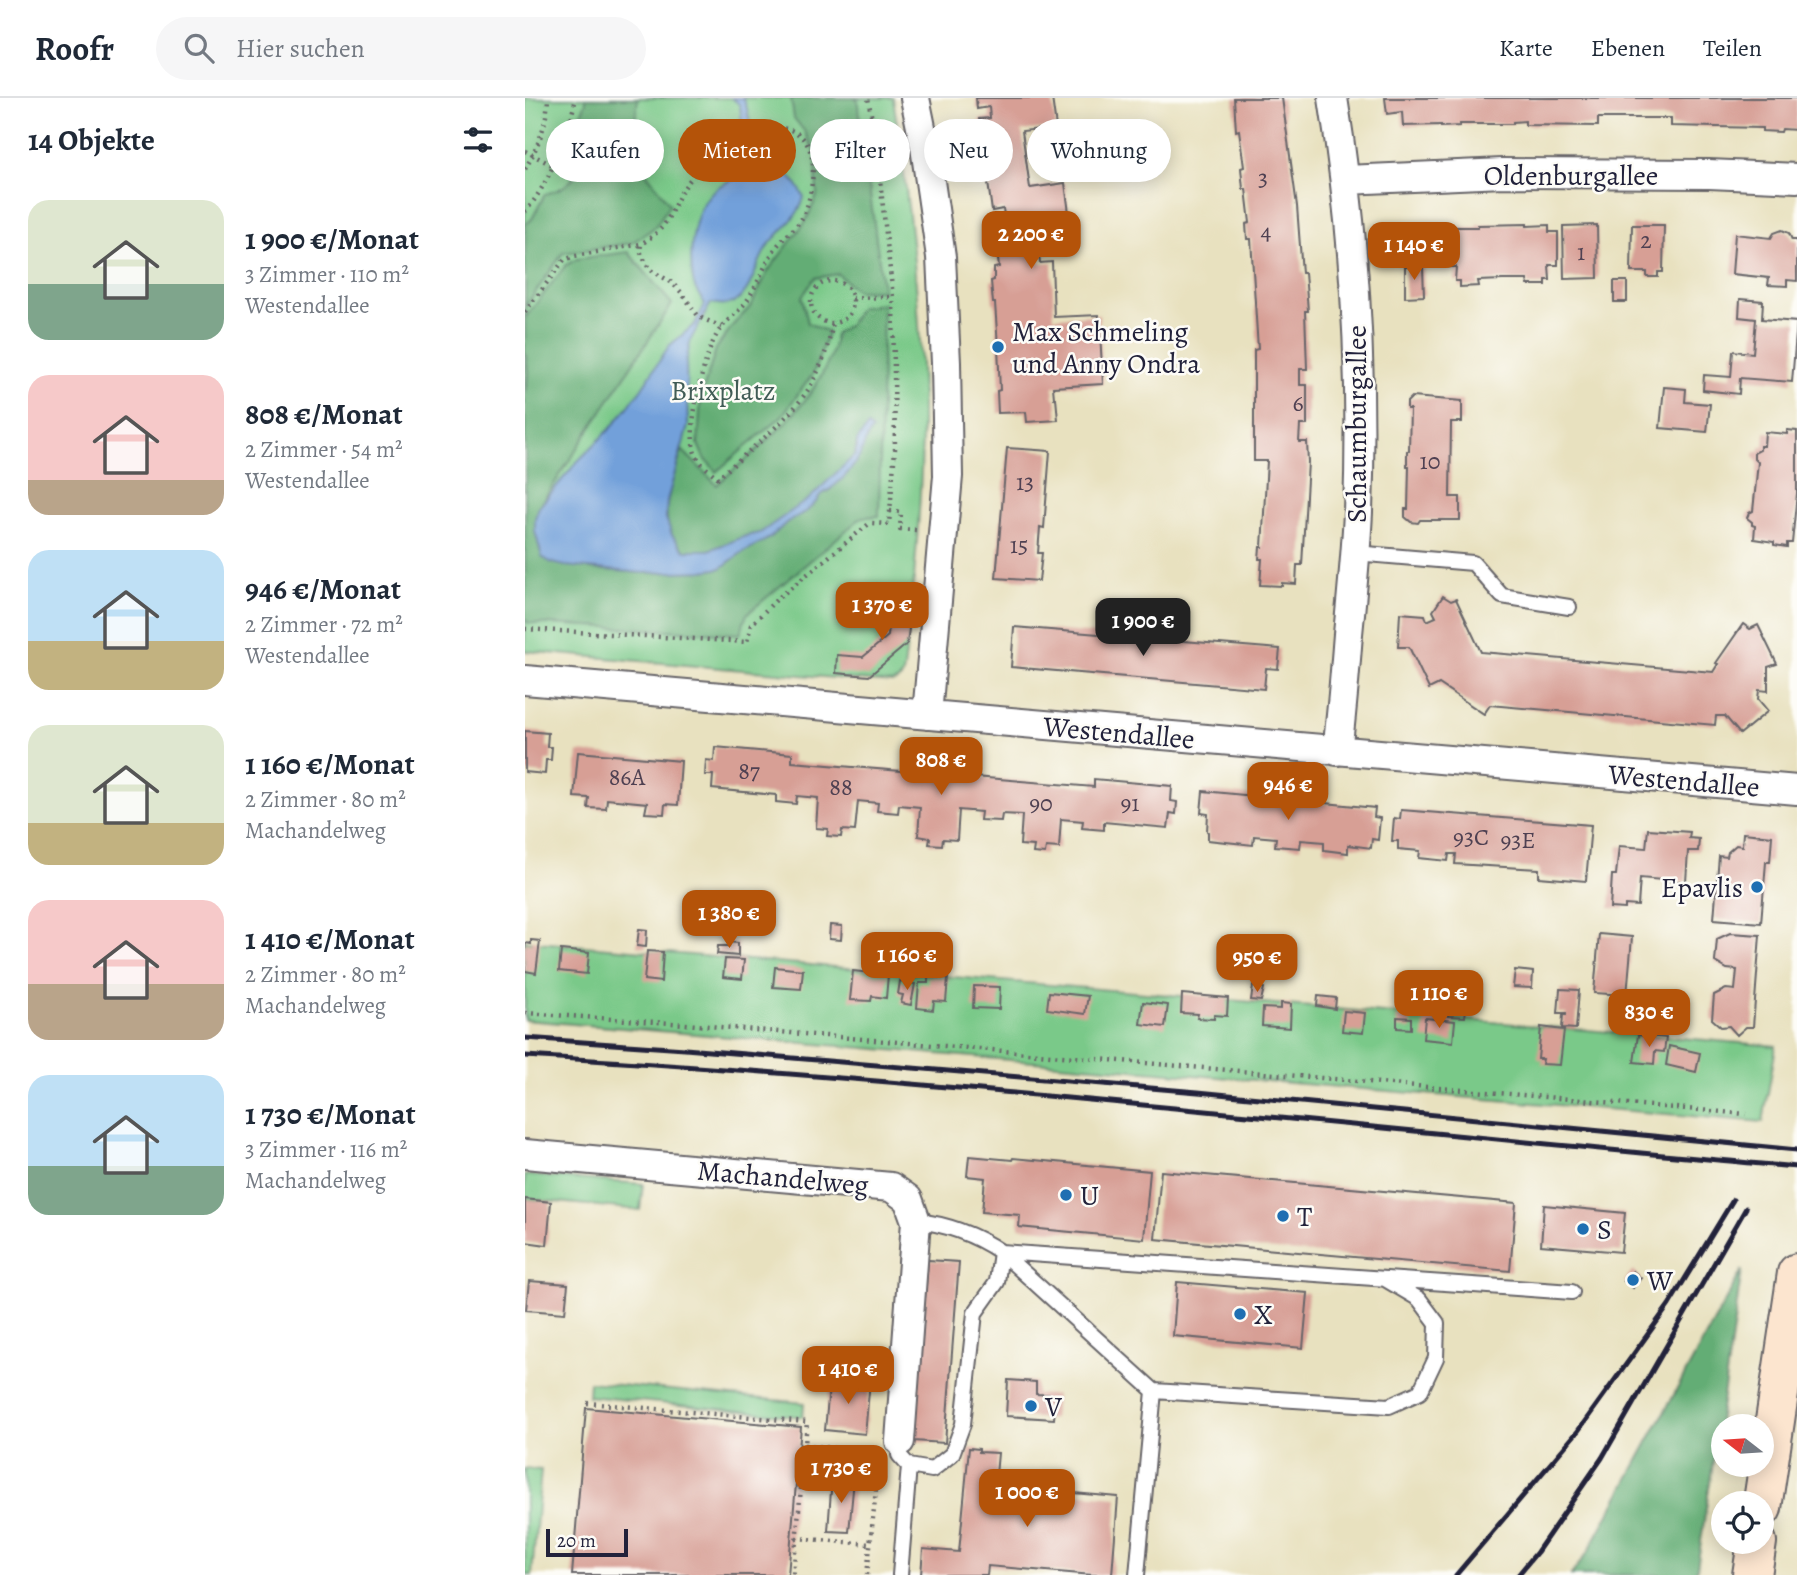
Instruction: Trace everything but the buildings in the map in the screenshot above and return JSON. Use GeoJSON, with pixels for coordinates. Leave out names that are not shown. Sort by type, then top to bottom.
{"type":"FeatureCollection","features":[{"type":"Feature","properties":{"kind":"main road"},"geometry":{"type":"LineString","coordinates":[[1765,1491],[1797,1274]]}},
{"type":"Feature","properties":{"kind":"main road"},"geometry":{"type":"LineString","coordinates":[[1752,1575],[1755,1554]]}},
{"type":"Feature","properties":{"kind":"street"},"geometry":{"type":"LineString","coordinates":[[915,98],[941,257],[946,363],[948,476],[927,715]]}},
{"type":"Feature","properties":{"kind":"street","name":"Schaumburgallee"},"geometry":{"type":"LineString","coordinates":[[1333,98],[1346,180],[1359,377],[1356,554],[1337,751]]}},
{"type":"Feature","properties":{"kind":"street","name":"Oldenburgallee"},"geometry":{"type":"LineString","coordinates":[[1346,180],[1503,173],[1709,174],[1797,178]]}},
{"type":"Feature","properties":{"kind":"street","name":"Westendallee"},"geometry":{"type":"LineString","coordinates":[[525,680],[1797,790]]}},
{"type":"Feature","properties":{"kind":"street","name":"Machandelweg"},"geometry":{"type":"LineString","coordinates":[[525,1154],[891,1186],[908,1199],[916,1221]]}},
{"type":"Feature","properties":{"kind":"street"},"geometry":{"type":"LineString","coordinates":[[904,1454],[916,1221]]}},
{"type":"Feature","properties":{"kind":"lane"},"geometry":{"type":"LineString","coordinates":[[1356,554],[1473,563],[1502,596],[1569,607]]}},
{"type":"Feature","properties":{"kind":"lane"},"geometry":{"type":"LineString","coordinates":[[916,1221],[953,1227],[983,1240],[1001,1252],[1154,1391],[1389,1406],[1420,1392],[1436,1359],[1437,1323],[1419,1299],[1382,1278]]}},
{"type":"Feature","properties":{"kind":"lane"},"geometry":{"type":"LineString","coordinates":[[1001,1252],[1571,1292]]}},
{"type":"Feature","properties":{"kind":"lane"},"geometry":{"type":"LineString","coordinates":[[900,1575],[904,1454],[932,1470],[952,1454],[963,1424],[975,1313],[997,1282],[1001,1252]]}},
{"type":"Feature","properties":{"kind":"lane"},"geometry":{"type":"LineString","coordinates":[[1137,1575],[1154,1391]]}},
{"type":"Feature","properties":{"kind":"path"},"geometry":{"type":"LineString","coordinates":[[525,169],[533,155],[547,115],[548,98]]}},
{"type":"Feature","properties":{"kind":"path"},"geometry":{"type":"LineString","coordinates":[[571,119],[576,98]]}},
{"type":"Feature","properties":{"kind":"path"},"geometry":{"type":"LineString","coordinates":[[525,629],[747,642],[751,625],[777,599],[870,523],[889,524],[895,449],[893,297],[875,135],[868,98]]}},
{"type":"Feature","properties":{"kind":"path"},"geometry":{"type":"LineString","coordinates":[[525,312],[564,260],[641,244],[661,229],[669,219],[682,191],[693,176],[723,150],[770,129],[780,128],[804,138],[811,149],[813,160],[809,200],[804,216],[776,248],[743,307],[722,327],[711,349],[697,393],[694,450],[700,462],[718,478],[791,412],[810,387],[823,362],[834,323]]}},
{"type":"Feature","properties":{"kind":"path"},"geometry":{"type":"LineString","coordinates":[[525,151],[546,161]]}},
{"type":"Feature","properties":{"kind":"path"},"geometry":{"type":"LineString","coordinates":[[525,212],[536,200],[546,178]]}},
{"type":"Feature","properties":{"kind":"path"},"geometry":{"type":"LineString","coordinates":[[641,244],[641,251],[649,269],[671,282],[701,318],[722,327]]}},
{"type":"Feature","properties":{"kind":"path"},"geometry":{"type":"LineString","coordinates":[[833,281],[845,285],[852,298],[853,307],[847,317],[834,323],[824,322],[815,314],[811,303],[813,292],[822,283],[833,281]]}},
{"type":"Feature","properties":{"kind":"path"},"geometry":{"type":"LineString","coordinates":[[852,298],[893,297]]}},
{"type":"Feature","properties":{"kind":"path"},"geometry":{"type":"LineString","coordinates":[[890,511],[901,512],[900,529],[915,530]]}},
{"type":"Feature","properties":{"kind":"path"},"geometry":{"type":"LineString","coordinates":[[525,1013],[699,1025],[1746,1114]]}},
{"type":"Feature","properties":{"kind":"path"},"geometry":{"type":"LineString","coordinates":[[587,1403],[807,1422],[793,1575]]}},
{"type":"Feature","properties":{"kind":"path"},"geometry":{"type":"LineString","coordinates":[[804,1445],[880,1453],[867,1575]]}},
{"type":"Feature","properties":{"kind":"path"},"geometry":{"type":"LineString","coordinates":[[796,1538],[870,1544]]}},
{"type":"Feature","properties":{"kind":"green space","name":"Brixplatz"},"geometry":{"type":"Polygon","coordinates":[[[525,98],[893,98],[896,119],[810,119],[810,182],[905,182],[919,327],[922,404],[920,504],[903,675],[892,683],[525,651],[525,98]]]}},
{"type":"Feature","properties":{"kind":"green space"},"geometry":{"type":"Polygon","coordinates":[[[586,98],[638,98],[635,119],[579,119],[586,98]]]}},
{"type":"Feature","properties":{"kind":"green space"},"geometry":{"type":"Polygon","coordinates":[[[791,98],[857,98],[860,119],[810,119],[810,142],[794,118],[791,98]]]}},
{"type":"Feature","properties":{"kind":"green space"},"geometry":{"type":"Polygon","coordinates":[[[569,182],[653,182],[670,204],[655,227],[632,243],[563,253],[525,307],[525,225],[532,219],[545,194],[569,182]]]}},
{"type":"Feature","properties":{"kind":"green space"},"geometry":{"type":"Polygon","coordinates":[[[817,182],[868,182],[883,290],[857,291],[838,274],[815,278],[802,297],[808,323],[828,332],[813,374],[781,417],[716,472],[703,456],[698,444],[701,397],[716,349],[751,306],[768,271],[806,221],[817,196],[817,182]]]}},
{"type":"Feature","properties":{"kind":"green space"},"geometry":{"type":"Polygon","coordinates":[[[628,252],[672,304],[539,507],[590,569],[643,573],[721,568],[807,511],[820,495],[829,491],[860,455],[865,439],[857,441],[855,455],[810,498],[773,526],[709,550],[684,550],[673,537],[669,527],[667,505],[682,450],[717,485],[781,428],[808,396],[829,360],[836,333],[849,325],[860,307],[883,304],[879,516],[862,517],[747,614],[740,634],[529,623],[525,619],[525,391],[528,371],[525,318],[566,265],[577,259],[628,252]]]}},
{"type":"Feature","properties":{"kind":"green space"},"geometry":{"type":"Polygon","coordinates":[[[525,941],[1776,1046],[1763,1122],[525,1020],[525,941]]]}},
{"type":"Feature","properties":{"kind":"green space"},"geometry":{"type":"Polygon","coordinates":[[[525,1175],[643,1184],[640,1210],[525,1199],[525,1175]]]}},
{"type":"Feature","properties":{"kind":"green space"},"geometry":{"type":"Polygon","coordinates":[[[1742,1270],[1720,1414],[1711,1414],[1711,1476],[1696,1575],[1571,1575],[1588,1552],[1742,1270]]]}},
{"type":"Feature","properties":{"kind":"green space"},"geometry":{"type":"Polygon","coordinates":[[[589,1382],[804,1403],[803,1417],[588,1396],[589,1382]]]}},
{"type":"Feature","properties":{"kind":"green space"},"geometry":{"type":"Polygon","coordinates":[[[525,1469],[541,1470],[532,1575],[525,1575],[525,1469]]]}},
{"type":"Feature","properties":{"kind":"water"},"geometry":{"type":"Polygon","coordinates":[[[732,98],[743,98],[749,119],[741,119],[740,105],[732,98]]]}},
{"type":"Feature","properties":{"kind":"water"},"geometry":{"type":"Polygon","coordinates":[[[729,182],[795,182],[804,197],[794,218],[768,246],[745,292],[730,304],[711,303],[691,339],[686,362],[688,426],[667,501],[666,518],[672,535],[684,550],[709,550],[760,533],[810,498],[855,455],[857,441],[868,426],[872,430],[857,461],[837,483],[820,495],[807,511],[721,568],[643,573],[552,563],[542,557],[535,531],[535,518],[539,507],[577,462],[611,428],[642,388],[669,346],[695,324],[705,304],[694,284],[692,243],[703,205],[718,187],[729,182]]]}},
{"type":"Feature","properties":{"kind":"railway"},"geometry":{"type":"LineString","coordinates":[[525,1038],[1198,1092],[1797,1150]]}},
{"type":"Feature","properties":{"kind":"railway"},"geometry":{"type":"LineString","coordinates":[[525,1056],[843,1078],[1797,1167]]}},
{"type":"Feature","properties":{"kind":"railway"},"geometry":{"type":"LineString","coordinates":[[1456,1575],[1578,1431],[1669,1305],[1733,1200]]}},
{"type":"Feature","properties":{"kind":"railway"},"geometry":{"type":"LineString","coordinates":[[1518,1575],[1602,1458],[1746,1208]]}},
{"type":"Feature","properties":{"kind":"place","name":"Max Schmeling und Anny Ondra"},"geometry":{"type":"Point","coordinates":[998,347]}},
{"type":"Feature","properties":{"kind":"place","name":"Epavlis"},"geometry":{"type":"Point","coordinates":[1757,887]}},
{"type":"Feature","properties":{"kind":"place","name":"U"},"geometry":{"type":"Point","coordinates":[1066,1195]}},
{"type":"Feature","properties":{"kind":"place","name":"T"},"geometry":{"type":"Point","coordinates":[1283,1216]}},
{"type":"Feature","properties":{"kind":"place","name":"S"},"geometry":{"type":"Point","coordinates":[1583,1229]}},
{"type":"Feature","properties":{"kind":"place","name":"W"},"geometry":{"type":"Point","coordinates":[1633,1280]}},
{"type":"Feature","properties":{"kind":"place","name":"X"},"geometry":{"type":"Point","coordinates":[1240,1314]}},
{"type":"Feature","properties":{"kind":"place","name":"V"},"geometry":{"type":"Point","coordinates":[1031,1406]}}]}
